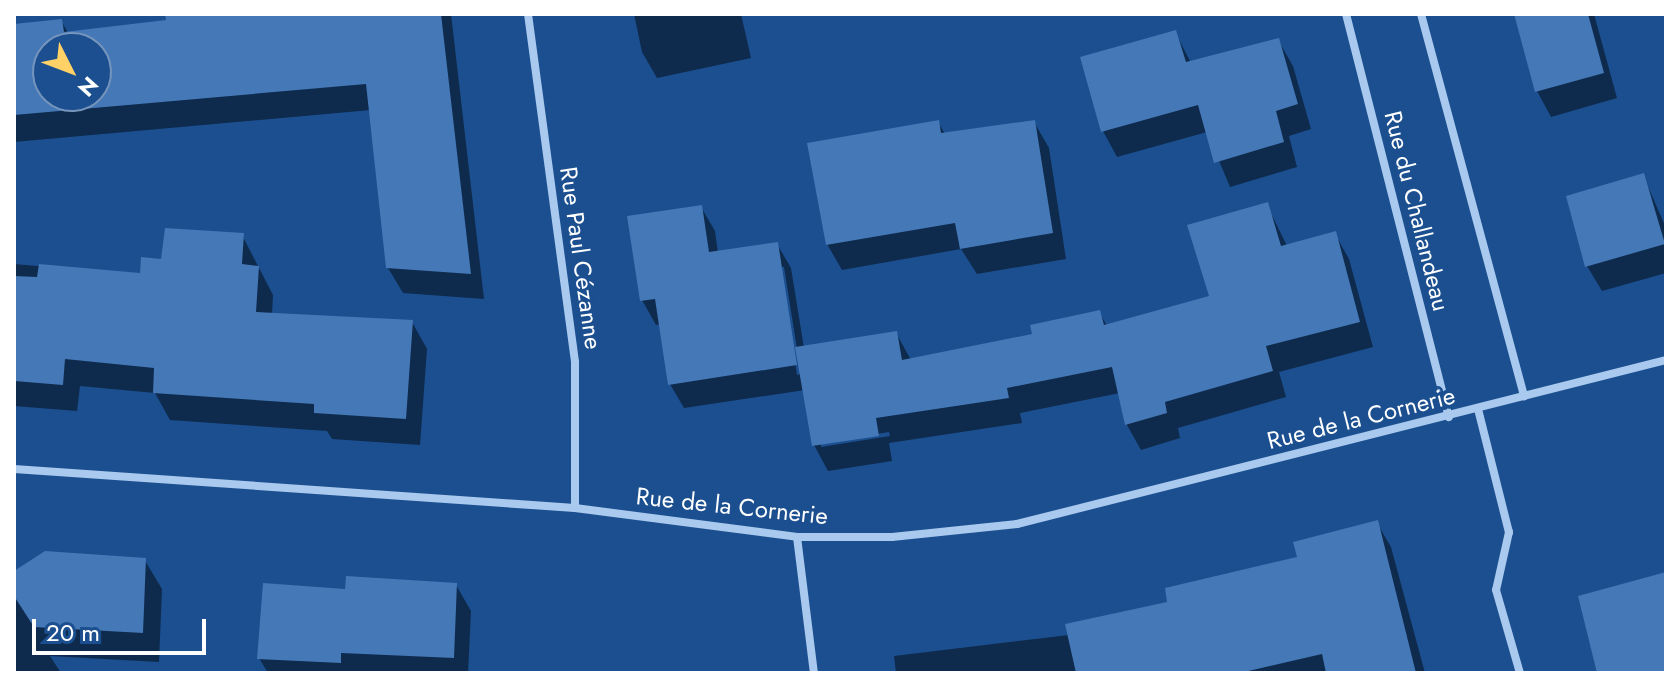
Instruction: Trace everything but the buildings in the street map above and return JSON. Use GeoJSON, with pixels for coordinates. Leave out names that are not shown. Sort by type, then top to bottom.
{"type":"FeatureCollection","features":[{"type":"Feature","properties":{"kind":"street","name":"Rue Paul Cézanne"},"geometry":{"type":"LineString","coordinates":[[528,14],[575,362],[575,508]]}},
{"type":"Feature","properties":{"kind":"street","name":"Rue du Challandeau"},"geometry":{"type":"LineString","coordinates":[[1346,14],[1449,417]]}},
{"type":"Feature","properties":{"kind":"street"},"geometry":{"type":"LineString","coordinates":[[1421,14],[1524,396]]}},
{"type":"Feature","properties":{"kind":"street","name":"Rue de la Cornerie"},"geometry":{"type":"LineString","coordinates":[[14,469],[575,508],[797,537],[892,537],[1017,524],[1666,360]]}},
{"type":"Feature","properties":{"kind":"street"},"geometry":{"type":"LineString","coordinates":[[1478,409],[1509,532],[1496,590],[1520,673]]}},
{"type":"Feature","properties":{"kind":"street"},"geometry":{"type":"LineString","coordinates":[[797,537],[814,673]]}}]}
